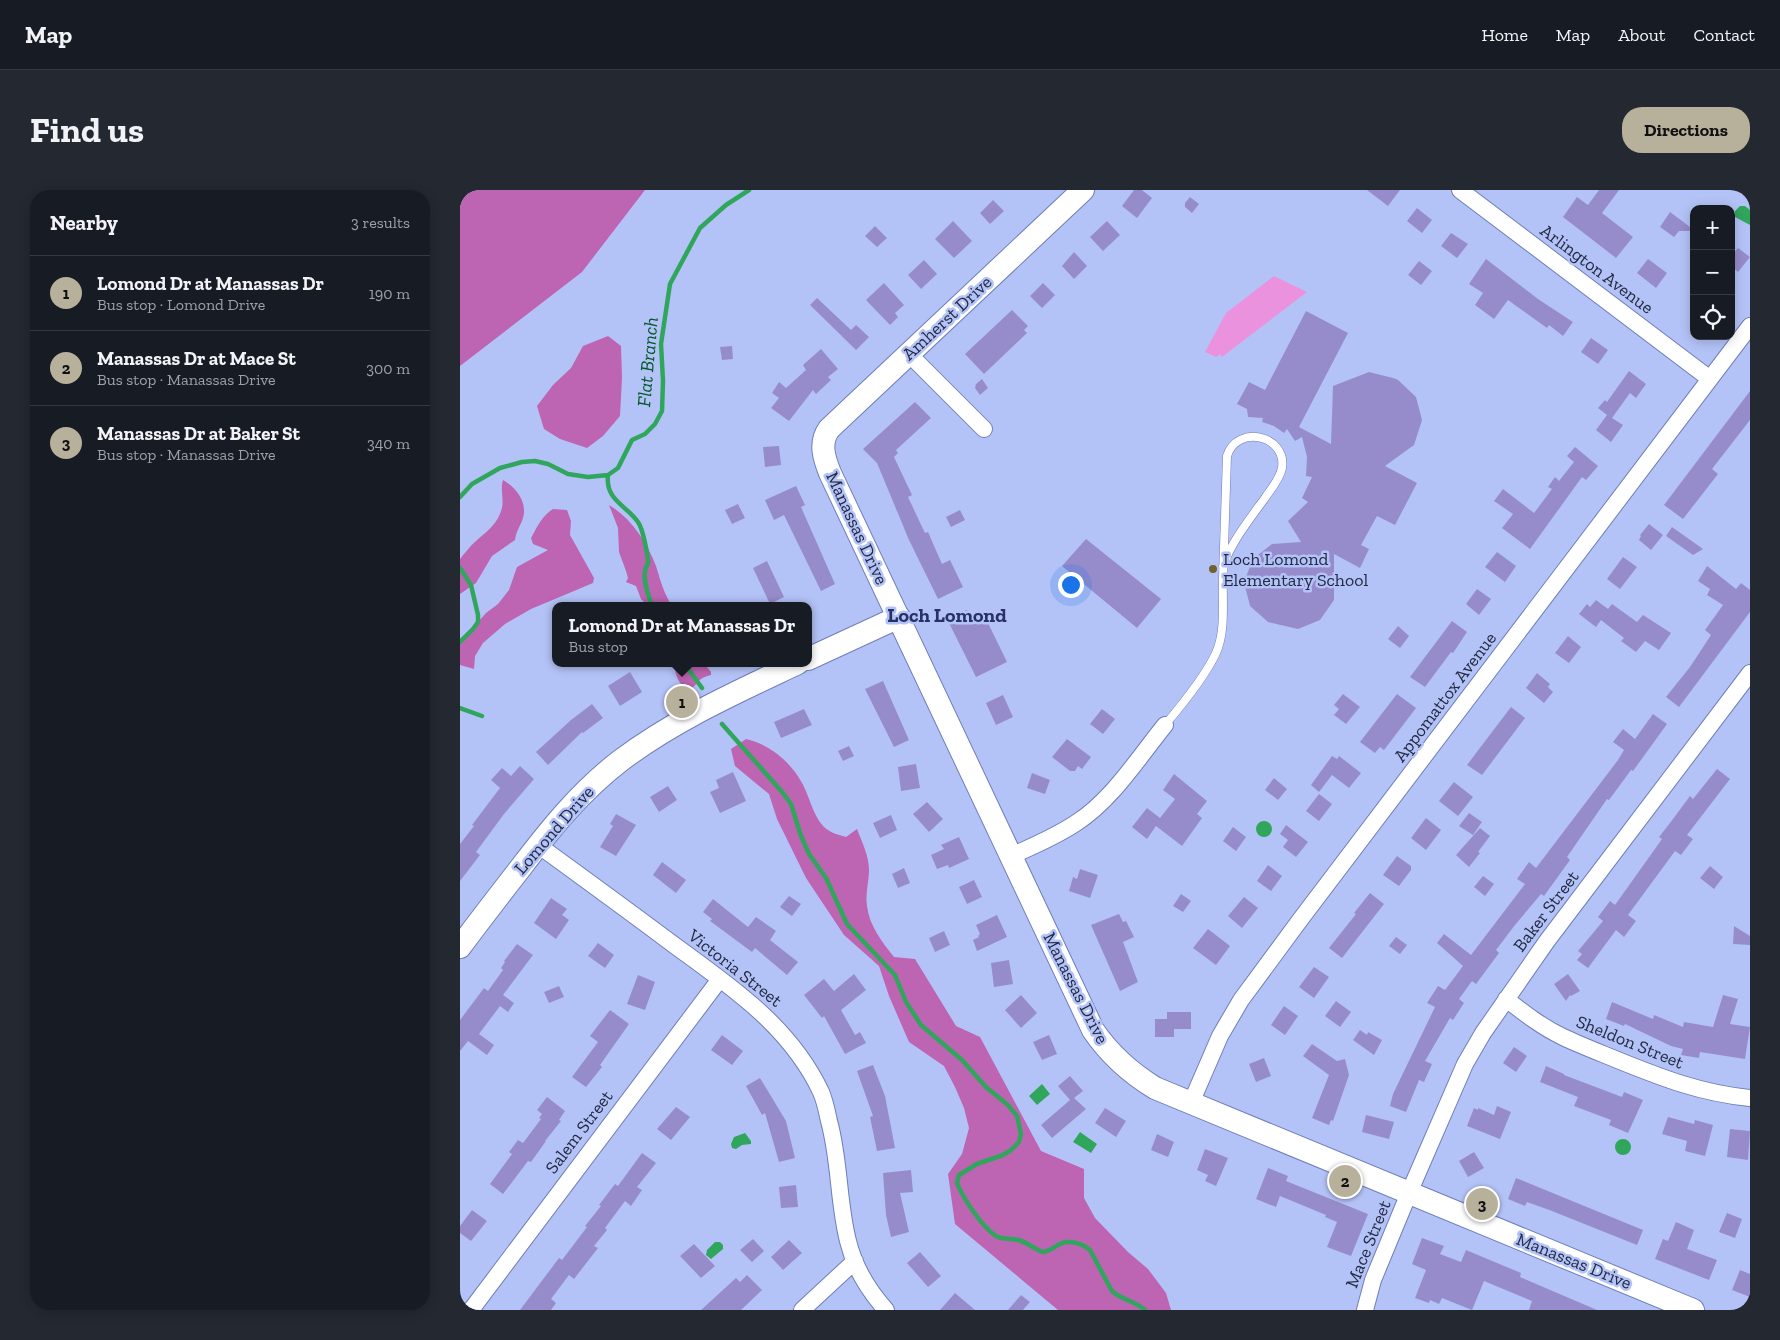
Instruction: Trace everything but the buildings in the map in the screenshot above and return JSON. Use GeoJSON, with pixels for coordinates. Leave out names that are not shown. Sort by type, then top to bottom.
{"type":"FeatureCollection","features":[{"type":"Feature","properties":{"kind":"main road","name":"Amherst Drive"},"geometry":{"type":"LineString","coordinates":[[824,452],[824,439],[829,429],[1083,190]]}},
{"type":"Feature","properties":{"kind":"main road","name":"Manassas Drive"},"geometry":{"type":"LineString","coordinates":[[824,452],[830,473],[1093,1030],[1121,1065],[1155,1088],[1190,1103],[1693,1310]]}},
{"type":"Feature","properties":{"kind":"main road"},"geometry":{"type":"LineString","coordinates":[[812,656],[899,617]]}},
{"type":"Feature","properties":{"kind":"main road","name":"Lomond Drive"},"geometry":{"type":"LineString","coordinates":[[460,948],[538,845],[564,813],[594,783],[645,743],[681,721],[790,667]]}},
{"type":"Feature","properties":{"kind":"street","name":"Arlington Avenue"},"geometry":{"type":"LineString","coordinates":[[1460,190],[1710,379]]}},
{"type":"Feature","properties":{"kind":"street","name":"Appomattox Avenue"},"geometry":{"type":"LineString","coordinates":[[1190,1103],[1220,1036],[1241,1000],[1750,326]]}},
{"type":"Feature","properties":{"kind":"street"},"geometry":{"type":"LineString","coordinates":[[909,354],[984,429]]}},
{"type":"Feature","properties":{"kind":"street","name":"Baker Street"},"geometry":{"type":"LineString","coordinates":[[1409,1194],[1465,1064],[1483,1033],[1547,941],[1748,679]]}},
{"type":"Feature","properties":{"kind":"street"},"geometry":{"type":"LineString","coordinates":[[1011,856],[1055,836],[1078,822],[1098,806],[1165,724]]}},
{"type":"Feature","properties":{"kind":"street","name":"Victoria Street"},"geometry":{"type":"LineString","coordinates":[[538,845],[752,1004],[776,1026],[794,1048],[811,1073],[822,1094],[837,1156],[842,1212],[848,1241],[855,1261],[866,1283],[886,1310]]}},
{"type":"Feature","properties":{"kind":"street","name":"Salem Street"},"geometry":{"type":"LineString","coordinates":[[471,1310],[720,979]]}},
{"type":"Feature","properties":{"kind":"street","name":"Sheldon Street"},"geometry":{"type":"LineString","coordinates":[[1506,999],[1530,1018],[1562,1037],[1663,1079],[1693,1089],[1750,1098]]}},
{"type":"Feature","properties":{"kind":"street","name":"Mace Street"},"geometry":{"type":"LineString","coordinates":[[1365,1310],[1373,1280],[1409,1194]]}},
{"type":"Feature","properties":{"kind":"street"},"geometry":{"type":"LineString","coordinates":[[802,1310],[855,1261]]}},
{"type":"Feature","properties":{"kind":"lane"},"geometry":{"type":"LineString","coordinates":[[1165,724],[1210,664],[1220,641],[1227,456],[1234,444],[1240,440],[1246,437],[1261,437],[1267,439],[1278,448],[1282,468],[1276,481],[1234,542],[1223,566]]}},
{"type":"Feature","properties":{"kind":"shaded area"},"geometry":{"type":"Polygon","coordinates":[[[460,190],[645,190],[582,272],[460,366],[460,190]]]}},
{"type":"Feature","properties":{"kind":"shaded area"},"geometry":{"type":"Polygon","coordinates":[[[1740,206],[1745,206],[1750,210],[1750,225],[1735,217],[1735,211],[1740,206]]]}},
{"type":"Feature","properties":{"kind":"shaded area"},"geometry":{"type":"Polygon","coordinates":[[[1274,276],[1307,292],[1222,357],[1220,354],[1216,357],[1205,352],[1226,313],[1274,276]]]}},
{"type":"Feature","properties":{"kind":"shaded area"},"geometry":{"type":"Polygon","coordinates":[[[608,336],[621,346],[620,416],[603,436],[587,448],[560,439],[544,429],[537,406],[553,385],[571,368],[583,346],[608,336]]]}},
{"type":"Feature","properties":{"kind":"shaded area"},"geometry":{"type":"Polygon","coordinates":[[[503,480],[513,487],[523,503],[524,515],[515,540],[492,556],[476,583],[460,594],[460,559],[492,527],[498,518],[502,505],[503,480]]]}},
{"type":"Feature","properties":{"kind":"shaded area"},"geometry":{"type":"Polygon","coordinates":[[[609,505],[631,524],[643,540],[656,566],[664,591],[670,602],[644,602],[636,586],[626,582],[628,578],[619,552],[618,528],[609,505]]]}},
{"type":"Feature","properties":{"kind":"shaded area"},"geometry":{"type":"Polygon","coordinates":[[[553,509],[567,510],[571,521],[570,535],[594,578],[593,583],[531,609],[505,624],[483,643],[475,656],[474,669],[460,665],[460,642],[486,613],[498,604],[509,590],[517,567],[548,550],[533,544],[531,538],[543,518],[553,509]]]}},
{"type":"Feature","properties":{"kind":"shaded area"},"geometry":{"type":"Polygon","coordinates":[[[674,667],[707,667],[711,675],[702,678],[689,690],[682,685],[674,667]]]}},
{"type":"Feature","properties":{"kind":"shaded area"},"geometry":{"type":"Polygon","coordinates":[[[746,739],[763,745],[786,761],[802,783],[823,826],[846,837],[857,829],[869,865],[866,897],[868,913],[873,927],[894,957],[915,959],[956,1026],[980,1037],[1041,1151],[1084,1169],[1084,1198],[1095,1218],[1128,1252],[1148,1269],[1166,1293],[1171,1310],[1058,1310],[955,1224],[948,1174],[962,1154],[969,1128],[964,1108],[955,1087],[944,1066],[909,1042],[889,996],[879,966],[844,935],[806,878],[777,819],[769,794],[735,766],[731,749],[746,739]]]}},
{"type":"Feature","properties":{"kind":"shaded area"},"geometry":{"type":"Polygon","coordinates":[[[1264,821],[1272,829],[1264,837],[1256,829],[1264,821]]]}},
{"type":"Feature","properties":{"kind":"shaded area"},"geometry":{"type":"Polygon","coordinates":[[[1042,1084],[1050,1094],[1037,1105],[1029,1096],[1042,1084]]]}},
{"type":"Feature","properties":{"kind":"shaded area"},"geometry":{"type":"Polygon","coordinates":[[[1080,1132],[1097,1144],[1091,1153],[1073,1142],[1080,1132]]]}},
{"type":"Feature","properties":{"kind":"shaded area"},"geometry":{"type":"Polygon","coordinates":[[[745,1133],[751,1144],[742,1145],[736,1149],[732,1148],[731,1144],[734,1137],[745,1133]]]}},
{"type":"Feature","properties":{"kind":"shaded area"},"geometry":{"type":"Polygon","coordinates":[[[1623,1139],[1631,1147],[1623,1155],[1615,1147],[1623,1139]]]}},
{"type":"Feature","properties":{"kind":"shaded area"},"geometry":{"type":"Polygon","coordinates":[[[715,1242],[720,1242],[723,1245],[723,1249],[711,1259],[706,1255],[707,1250],[715,1242]]]}},
{"type":"Feature","properties":{"kind":"waterway","name":"Flat Branch"},"geometry":{"type":"LineString","coordinates":[[460,497],[472,484],[500,468],[522,462],[535,461],[548,464],[568,474],[588,477],[608,475],[618,468],[632,440],[645,434],[655,424],[662,411],[661,344],[670,284],[700,228],[726,205],[749,190]]}},
{"type":"Feature","properties":{"kind":"waterway"},"geometry":{"type":"LineString","coordinates":[[608,475],[608,484],[613,496],[633,516],[642,530],[648,560],[645,584],[651,602]]}},
{"type":"Feature","properties":{"kind":"waterway"},"geometry":{"type":"LineString","coordinates":[[460,568],[471,585],[478,615],[478,622],[460,642]]}},
{"type":"Feature","properties":{"kind":"waterway"},"geometry":{"type":"LineString","coordinates":[[687,667],[702,688]]}},
{"type":"Feature","properties":{"kind":"waterway"},"geometry":{"type":"LineString","coordinates":[[460,708],[482,716]]}},
{"type":"Feature","properties":{"kind":"waterway"},"geometry":{"type":"LineString","coordinates":[[722,724],[791,804],[809,854],[826,878],[847,924],[895,975],[906,1002],[921,1025],[962,1060],[986,1087],[1008,1105],[1017,1116],[1021,1134],[1019,1142],[1003,1155],[977,1164],[959,1175],[957,1183],[974,1212],[996,1236],[1019,1240],[1043,1252],[1066,1242],[1073,1242],[1084,1246],[1090,1250],[1112,1291],[1145,1310]]}},
{"type":"Feature","properties":{"kind":"place","name":"Loch Lomond Elementary School"},"geometry":{"type":"Point","coordinates":[1213,569]}},
{"type":"Feature","properties":{"kind":"place","name":"Lomond Dr at Manassas Dr"},"geometry":{"type":"Point","coordinates":[682,702]}},
{"type":"Feature","properties":{"kind":"place","name":"Manassas Dr at Mace St"},"geometry":{"type":"Point","coordinates":[1345,1181]}},
{"type":"Feature","properties":{"kind":"place","name":"Manassas Dr at Baker St"},"geometry":{"type":"Point","coordinates":[1482,1204]}},
{"type":"Feature","properties":{"kind":"district","name":"Loch Lomond"},"geometry":{"type":"Point","coordinates":[947,615]}}]}
